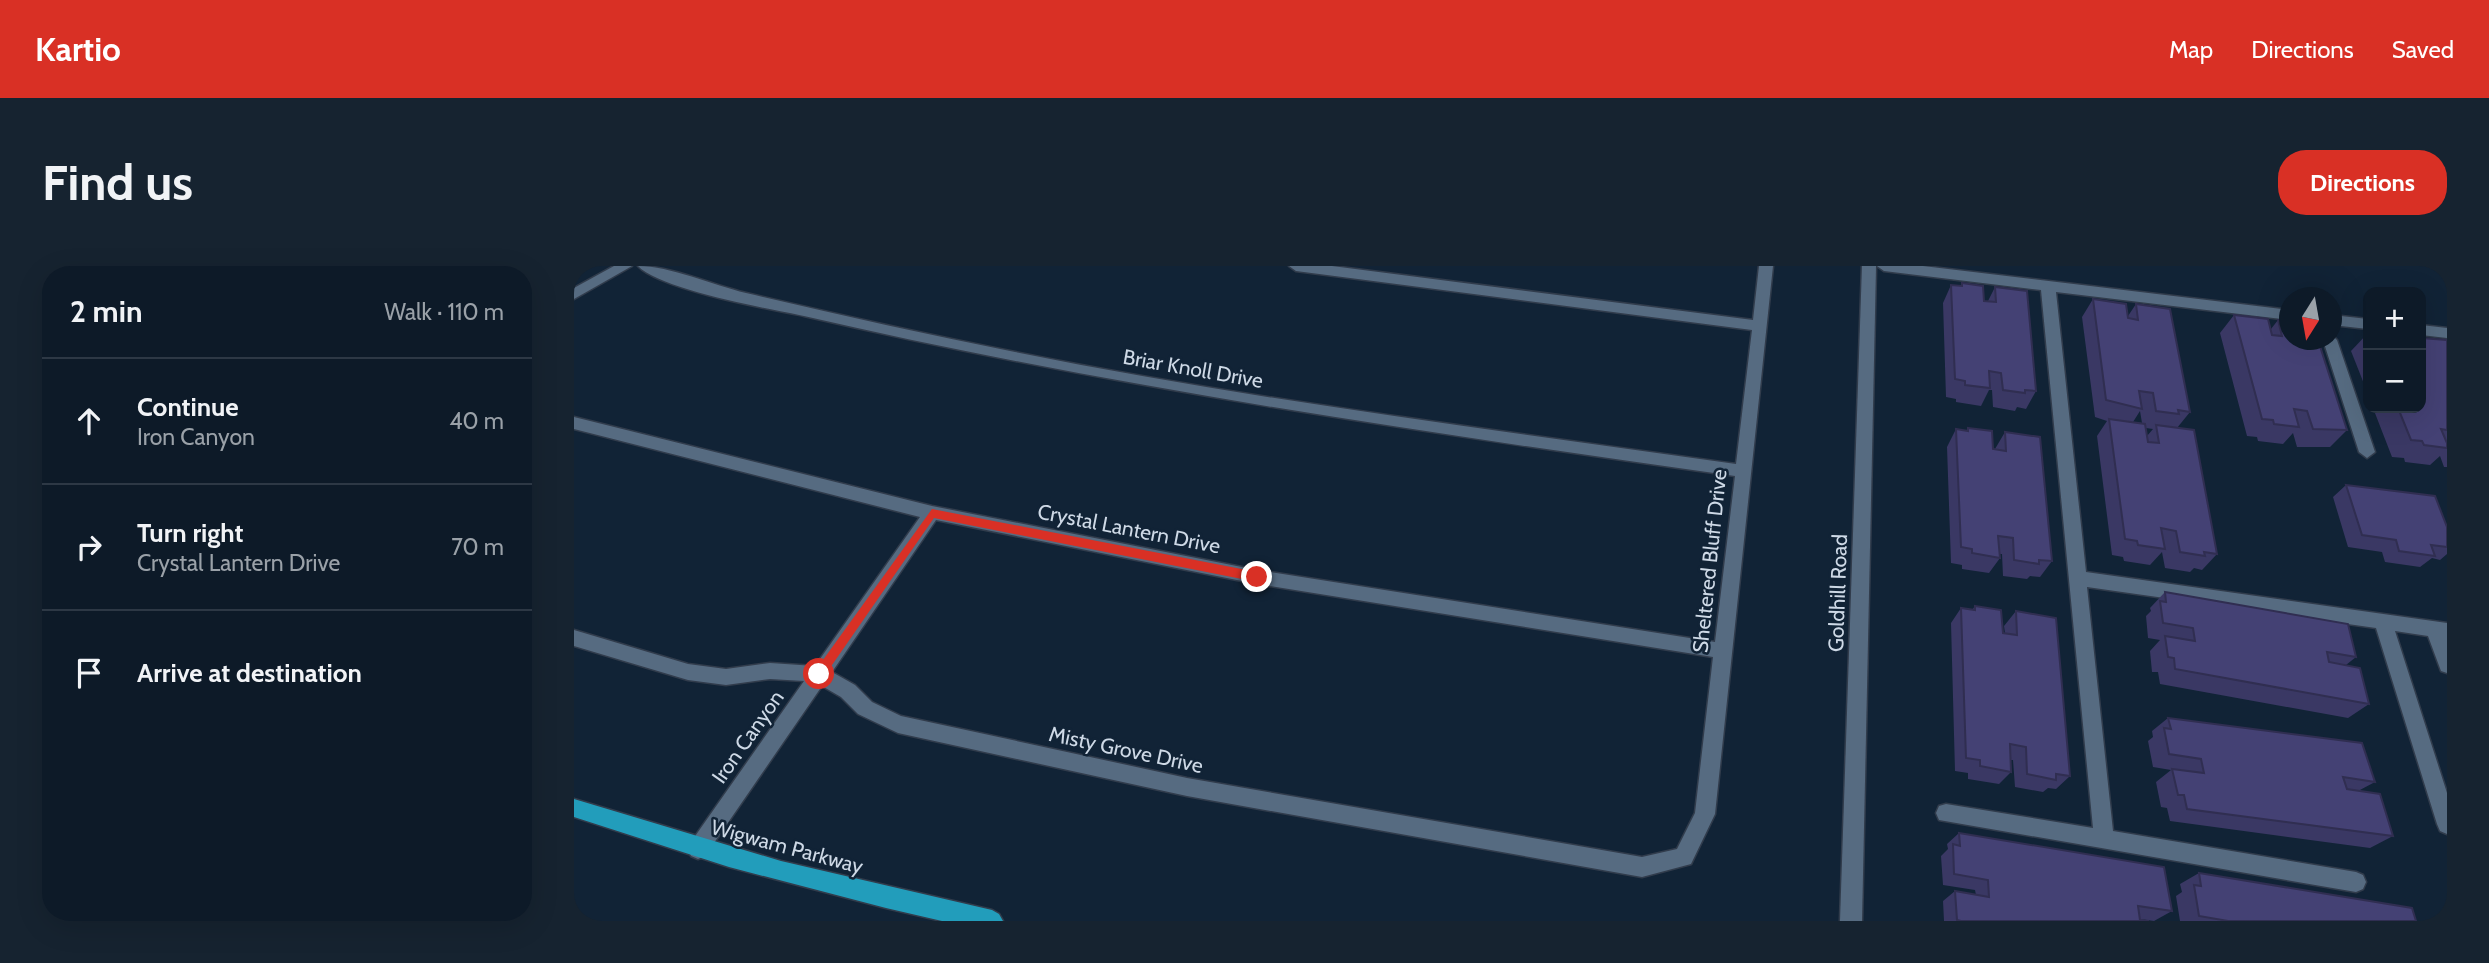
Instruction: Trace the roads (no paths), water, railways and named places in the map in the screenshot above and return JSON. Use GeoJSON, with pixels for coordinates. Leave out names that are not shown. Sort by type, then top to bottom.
{"type":"FeatureCollection","features":[{"type":"Feature","properties":{"kind":"main road","name":"Wigwam Parkway"},"geometry":{"type":"LineString","coordinates":[[574,808],[698,849],[916,906],[992,921]]}},
{"type":"Feature","properties":{"kind":"street"},"geometry":{"type":"LineString","coordinates":[[574,294],[625,266]]}},
{"type":"Feature","properties":{"kind":"street","name":"Briar Knoll Drive"},"geometry":{"type":"LineString","coordinates":[[645,266],[724,293],[1145,383],[1321,412],[1743,471]]}},
{"type":"Feature","properties":{"kind":"street"},"geometry":{"type":"LineString","coordinates":[[1296,266],[1758,326]]}},
{"type":"Feature","properties":{"kind":"street","name":"Sheltered Bluff Drive"},"geometry":{"type":"LineString","coordinates":[[1684,857],[1705,814],[1766,266]]}},
{"type":"Feature","properties":{"kind":"street","name":"Goldhill Road"},"geometry":{"type":"LineString","coordinates":[[1851,921],[1870,266]]}},
{"type":"Feature","properties":{"kind":"street"},"geometry":{"type":"LineString","coordinates":[[1884,266],[2279,314]]}},
{"type":"Feature","properties":{"kind":"street"},"geometry":{"type":"LineString","coordinates":[[2048,286],[2104,839]]}},
{"type":"Feature","properties":{"kind":"street"},"geometry":{"type":"LineString","coordinates":[[2342,321],[2363,323]]}},
{"type":"Feature","properties":{"kind":"street"},"geometry":{"type":"LineString","coordinates":[[2426,331],[2447,334]]}},
{"type":"Feature","properties":{"kind":"street"},"geometry":{"type":"LineString","coordinates":[[2333,350],[2367,452]]}},
{"type":"Feature","properties":{"kind":"street","name":"Crystal Lantern Drive"},"geometry":{"type":"LineString","coordinates":[[574,423],[932,513],[1257,577],[1723,651]]}},
{"type":"Feature","properties":{"kind":"street","name":"Iron Canyon"},"geometry":{"type":"LineString","coordinates":[[698,849],[932,513]]}},
{"type":"Feature","properties":{"kind":"street"},"geometry":{"type":"LineString","coordinates":[[2077,578],[2441,630],[2447,665]]}},
{"type":"Feature","properties":{"kind":"street"},"geometry":{"type":"LineString","coordinates":[[2383,622],[2447,824]]}},
{"type":"Feature","properties":{"kind":"street","name":"Misty Grove Drive"},"geometry":{"type":"LineString","coordinates":[[574,638],[688,672],[726,677],[770,671],[819,674],[848,691],[864,708],[898,724],[1187,787],[1642,867],[1684,857]]}},
{"type":"Feature","properties":{"kind":"street"},"geometry":{"type":"LineString","coordinates":[[1946,813],[2356,882]]}}]}
